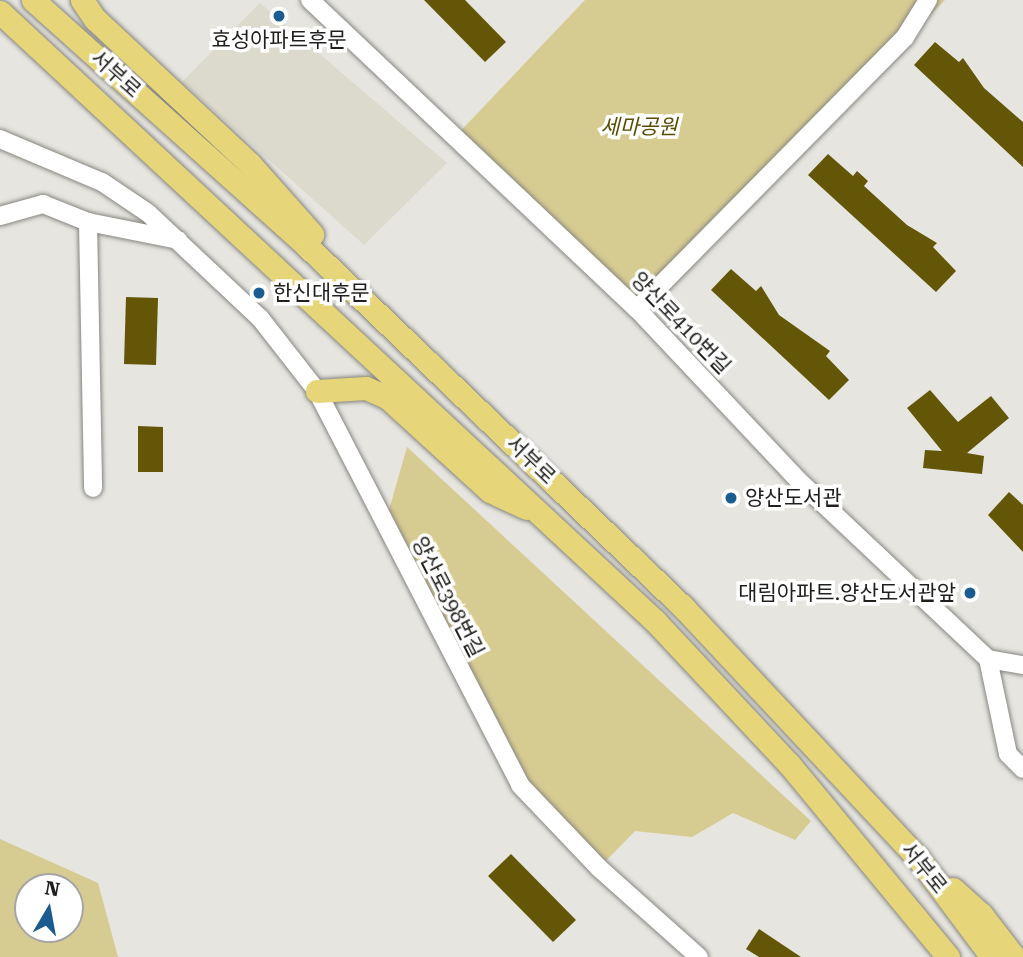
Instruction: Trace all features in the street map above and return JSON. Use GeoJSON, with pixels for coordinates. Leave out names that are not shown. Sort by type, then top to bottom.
{"type":"FeatureCollection","features":[{"type":"Feature","properties":{"kind":"main road","name":"서부로"},"geometry":{"type":"LineString","coordinates":[[33,0],[395,329],[684,608],[918,858],[992,957]]}},
{"type":"Feature","properties":{"kind":"main road"},"geometry":{"type":"LineString","coordinates":[[82,0],[95,19],[250,164],[395,329]]}},
{"type":"Feature","properties":{"kind":"main road","name":"서부로"},"geometry":{"type":"LineString","coordinates":[[6,17],[549,519],[655,621],[789,764],[948,957]]}},
{"type":"Feature","properties":{"kind":"main road"},"geometry":{"type":"LineString","coordinates":[[317,391],[366,388],[388,398],[490,491],[549,519]]}},
{"type":"Feature","properties":{"kind":"main road"},"geometry":{"type":"LineString","coordinates":[[918,858],[981,914],[1014,957]]}},
{"type":"Feature","properties":{"kind":"street","name":"양산로410번길"},"geometry":{"type":"LineString","coordinates":[[310,0],[637,309],[798,480],[988,659]]}},
{"type":"Feature","properties":{"kind":"street"},"geometry":{"type":"LineString","coordinates":[[637,309],[905,37],[928,0]]}},
{"type":"Feature","properties":{"kind":"street","name":"양산로398번길"},"geometry":{"type":"LineString","coordinates":[[0,139],[102,182],[178,240],[260,318],[317,391],[520,785],[599,867],[699,957]]}},
{"type":"Feature","properties":{"kind":"street"},"geometry":{"type":"LineString","coordinates":[[0,216],[43,204],[88,222],[178,240]]}},
{"type":"Feature","properties":{"kind":"street"},"geometry":{"type":"LineString","coordinates":[[88,222],[93,488]]}},
{"type":"Feature","properties":{"kind":"street"},"geometry":{"type":"LineString","coordinates":[[1023,665],[988,659],[1008,754],[1023,769]]}},
{"type":"Feature","properties":{"kind":"shaded area"},"geometry":{"type":"Polygon","coordinates":[[[260,3],[447,163],[364,245],[182,82],[260,3]]]}},
{"type":"Feature","properties":{"kind":"green space","name":"세마공원"},"geometry":{"type":"Polygon","coordinates":[[[585,0],[945,0],[637,309],[454,138],[585,0]]]}},
{"type":"Feature","properties":{"kind":"green space"},"geometry":{"type":"Polygon","coordinates":[[[407,447],[811,821],[795,840],[733,813],[692,837],[635,831],[599,868],[520,785],[385,524],[407,447]]]}},
{"type":"Feature","properties":{"kind":"green space"},"geometry":{"type":"Polygon","coordinates":[[[0,839],[76,873],[14,873],[14,943],[84,943],[84,877],[98,883],[118,957],[0,957],[0,839]]]}},
{"type":"Feature","properties":{"kind":"building"},"geometry":{"type":"Polygon","coordinates":[[[424,0],[465,0],[506,42],[485,62],[424,0]]]}},
{"type":"Feature","properties":{"kind":"building"},"geometry":{"type":"Polygon","coordinates":[[[935,42],[959,62],[963,58],[984,88],[1023,122],[1023,167],[914,65],[935,42]]]}},
{"type":"Feature","properties":{"kind":"building"},"geometry":{"type":"Polygon","coordinates":[[[828,154],[853,176],[857,171],[868,181],[864,186],[907,225],[937,243],[933,247],[956,271],[936,292],[808,175],[828,154]]]}},
{"type":"Feature","properties":{"kind":"building"},"geometry":{"type":"Polygon","coordinates":[[[731,269],[756,291],[761,286],[779,315],[830,351],[826,356],[849,380],[829,400],[711,290],[731,269]]]}},
{"type":"Feature","properties":{"kind":"building"},"geometry":{"type":"Polygon","coordinates":[[[126,297],[158,298],[156,365],[124,364],[126,297]]]}},
{"type":"Feature","properties":{"kind":"building"},"geometry":{"type":"Polygon","coordinates":[[[930,390],[958,422],[991,396],[1009,418],[967,453],[984,456],[982,474],[923,468],[925,450],[942,451],[907,408],[930,390]]]}},
{"type":"Feature","properties":{"kind":"building"},"geometry":{"type":"Polygon","coordinates":[[[138,426],[163,427],[163,472],[138,472],[138,426]]]}},
{"type":"Feature","properties":{"kind":"building"},"geometry":{"type":"Polygon","coordinates":[[[1009,492],[1023,505],[1023,552],[988,515],[1009,492]]]}},
{"type":"Feature","properties":{"kind":"building"},"geometry":{"type":"Polygon","coordinates":[[[511,854],[576,920],[553,942],[488,876],[511,854]]]}},
{"type":"Feature","properties":{"kind":"building"},"geometry":{"type":"Polygon","coordinates":[[[759,929],[801,957],[759,957],[746,949],[759,929]]]}},
{"type":"Feature","properties":{"kind":"place","name":"효성아파트후문"},"geometry":{"type":"Point","coordinates":[279,16]}},
{"type":"Feature","properties":{"kind":"place","name":"한신대후문"},"geometry":{"type":"Point","coordinates":[259,293]}},
{"type":"Feature","properties":{"kind":"place","name":"양산도서관"},"geometry":{"type":"Point","coordinates":[731,498]}},
{"type":"Feature","properties":{"kind":"place","name":"대림아파트.양산도서관앞"},"geometry":{"type":"Point","coordinates":[970,593]}}]}
